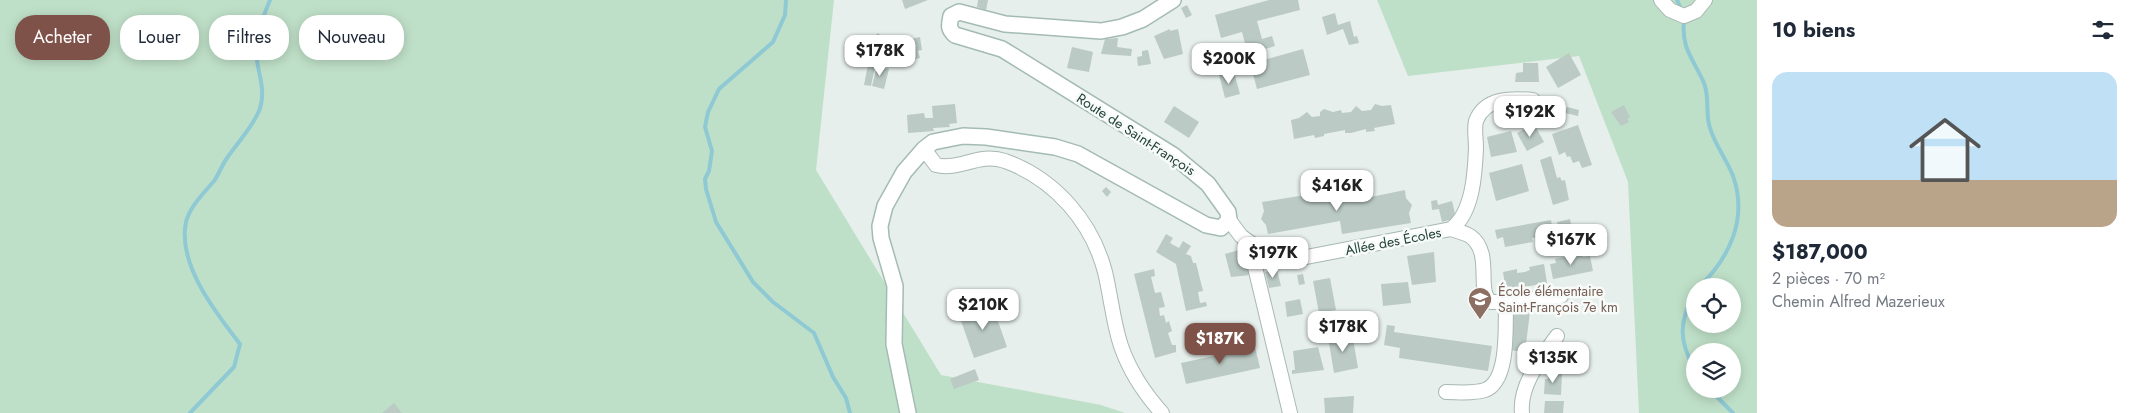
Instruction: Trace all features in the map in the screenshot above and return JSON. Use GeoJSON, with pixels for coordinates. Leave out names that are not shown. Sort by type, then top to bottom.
{"type":"FeatureCollection","features":[{"type":"Feature","properties":{"kind":"main road","name":"Route de Saint-François"},"geometry":{"type":"LineString","coordinates":[[1173,0],[1143,19],[1122,28],[1101,31],[1005,24],[959,12],[951,16],[949,25],[950,31],[955,35],[1002,49],[1022,60],[1174,155],[1208,184],[1228,212],[1229,220]]}},
{"type":"Feature","properties":{"kind":"main road"},"geometry":{"type":"LineString","coordinates":[[908,413],[894,344],[895,286],[881,238],[880,226],[889,197],[904,172],[924,149],[933,142],[963,136],[1055,148],[1078,154],[1206,225],[1221,228],[1229,220]]}},
{"type":"Feature","properties":{"kind":"street"},"geometry":{"type":"LineString","coordinates":[[1661,0],[1684,14],[1705,0]]}},
{"type":"Feature","properties":{"kind":"street","name":"Allée des Écoles"},"geometry":{"type":"LineString","coordinates":[[1229,220],[1241,236],[1268,254],[1296,260],[1451,230],[1464,216],[1469,206],[1476,148],[1476,122],[1480,114],[1486,107],[1505,99],[1533,100]]}},
{"type":"Feature","properties":{"kind":"street"},"geometry":{"type":"LineString","coordinates":[[924,149],[936,165],[949,168],[982,158],[1003,161],[1027,171],[1069,204],[1082,219],[1098,253],[1105,272],[1116,328],[1131,370],[1145,393],[1162,413]]}},
{"type":"Feature","properties":{"kind":"street"},"geometry":{"type":"LineString","coordinates":[[1451,230],[1470,236],[1483,252],[1487,299],[1490,302],[1561,296]]}},
{"type":"Feature","properties":{"kind":"street"},"geometry":{"type":"LineString","coordinates":[[1249,242],[1290,413]]}},
{"type":"Feature","properties":{"kind":"street"},"geometry":{"type":"LineString","coordinates":[[1446,392],[1484,391],[1496,381],[1503,362],[1506,302]]}},
{"type":"Feature","properties":{"kind":"street"},"geometry":{"type":"LineString","coordinates":[[1522,413],[1526,387],[1535,368],[1557,336]]}},
{"type":"Feature","properties":{"kind":"green space"},"geometry":{"type":"Polygon","coordinates":[[[0,0],[834,0],[816,170],[941,375],[1101,405],[1125,413],[0,413],[0,0]]]}},
{"type":"Feature","properties":{"kind":"green space"},"geometry":{"type":"Polygon","coordinates":[[[1377,0],[1757,0],[1757,413],[1639,413],[1628,182],[1579,56],[1408,76],[1377,0]]]}},
{"type":"Feature","properties":{"kind":"building"},"geometry":{"type":"Polygon","coordinates":[[[902,0],[928,0],[905,9],[902,0]]]}},
{"type":"Feature","properties":{"kind":"building"},"geometry":{"type":"Polygon","coordinates":[[[978,0],[988,0],[986,10],[977,7],[978,0]]]}},
{"type":"Feature","properties":{"kind":"building"},"geometry":{"type":"Polygon","coordinates":[[[1269,0],[1298,0],[1300,10],[1257,21],[1262,39],[1272,36],[1275,46],[1255,52],[1257,62],[1303,49],[1310,75],[1257,89],[1242,32],[1221,38],[1215,15],[1269,0]]]}},
{"type":"Feature","properties":{"kind":"building"},"geometry":{"type":"Polygon","coordinates":[[[1187,5],[1192,15],[1186,18],[1181,8],[1187,5]]]}},
{"type":"Feature","properties":{"kind":"building"},"geometry":{"type":"Polygon","coordinates":[[[1335,13],[1338,25],[1350,21],[1354,37],[1357,36],[1359,43],[1349,45],[1343,29],[1327,35],[1322,17],[1335,13]]]}},
{"type":"Feature","properties":{"kind":"building"},"geometry":{"type":"Polygon","coordinates":[[[1170,29],[1170,31],[1178,29],[1183,54],[1164,59],[1154,36],[1170,29]]]}},
{"type":"Feature","properties":{"kind":"building"},"geometry":{"type":"Polygon","coordinates":[[[878,33],[887,43],[871,58],[862,49],[878,33]]]}},
{"type":"Feature","properties":{"kind":"building"},"geometry":{"type":"Polygon","coordinates":[[[920,37],[922,50],[918,51],[920,58],[896,63],[892,43],[920,37]]]}},
{"type":"Feature","properties":{"kind":"building"},"geometry":{"type":"Polygon","coordinates":[[[1118,38],[1117,47],[1132,49],[1131,56],[1101,54],[1105,39],[1118,38]]]}},
{"type":"Feature","properties":{"kind":"building"},"geometry":{"type":"Polygon","coordinates":[[[1072,47],[1093,52],[1089,72],[1067,68],[1072,47]]]}},
{"type":"Feature","properties":{"kind":"building"},"geometry":{"type":"Polygon","coordinates":[[[1148,50],[1151,64],[1138,66],[1137,57],[1142,56],[1142,51],[1148,50]]]}},
{"type":"Feature","properties":{"kind":"building"},"geometry":{"type":"Polygon","coordinates":[[[1569,53],[1581,75],[1558,88],[1546,67],[1569,53]]]}},
{"type":"Feature","properties":{"kind":"building"},"geometry":{"type":"Polygon","coordinates":[[[1523,63],[1538,63],[1539,82],[1515,82],[1516,73],[1523,72],[1523,63]]]}},
{"type":"Feature","properties":{"kind":"building"},"geometry":{"type":"Polygon","coordinates":[[[868,65],[875,66],[871,86],[864,85],[868,65]]]}},
{"type":"Feature","properties":{"kind":"building"},"geometry":{"type":"Polygon","coordinates":[[[877,66],[889,69],[884,89],[872,86],[877,66]]]}},
{"type":"Feature","properties":{"kind":"building"},"geometry":{"type":"Polygon","coordinates":[[[1234,72],[1240,94],[1225,98],[1219,75],[1234,72]]]}},
{"type":"Feature","properties":{"kind":"building"},"geometry":{"type":"Polygon","coordinates":[[[955,104],[957,123],[949,124],[950,127],[933,128],[934,131],[908,133],[907,115],[924,113],[925,118],[933,118],[932,106],[955,104]]]}},
{"type":"Feature","properties":{"kind":"building"},"geometry":{"type":"Polygon","coordinates":[[[1375,104],[1382,106],[1391,105],[1395,124],[1374,128],[1375,131],[1366,132],[1366,129],[1345,133],[1345,130],[1324,134],[1324,136],[1315,138],[1314,135],[1294,139],[1291,120],[1299,118],[1307,112],[1312,117],[1320,116],[1320,112],[1324,109],[1333,112],[1341,110],[1342,113],[1351,112],[1356,106],[1362,111],[1371,110],[1375,104]]]}},
{"type":"Feature","properties":{"kind":"building"},"geometry":{"type":"Polygon","coordinates":[[[1624,105],[1630,117],[1627,119],[1629,122],[1621,126],[1611,112],[1624,105]]]}},
{"type":"Feature","properties":{"kind":"building"},"geometry":{"type":"Polygon","coordinates":[[[1174,106],[1199,122],[1189,138],[1164,122],[1174,106]]]}},
{"type":"Feature","properties":{"kind":"building"},"geometry":{"type":"Polygon","coordinates":[[[1567,107],[1579,110],[1578,116],[1565,113],[1567,107]]]}},
{"type":"Feature","properties":{"kind":"building"},"geometry":{"type":"Polygon","coordinates":[[[1534,124],[1544,142],[1527,151],[1517,133],[1534,124]]]}},
{"type":"Feature","properties":{"kind":"building"},"geometry":{"type":"Polygon","coordinates":[[[1578,125],[1592,165],[1582,168],[1579,161],[1573,163],[1570,156],[1567,157],[1565,152],[1559,155],[1552,134],[1578,125]]]}},
{"type":"Feature","properties":{"kind":"building"},"geometry":{"type":"Polygon","coordinates":[[[1511,131],[1517,152],[1491,157],[1487,137],[1511,131]]]}},
{"type":"Feature","properties":{"kind":"building"},"geometry":{"type":"Polygon","coordinates":[[[1551,156],[1557,178],[1560,177],[1562,181],[1565,180],[1569,200],[1553,205],[1540,160],[1551,156]]]}},
{"type":"Feature","properties":{"kind":"building"},"geometry":{"type":"Polygon","coordinates":[[[1522,164],[1529,191],[1496,201],[1489,173],[1522,164]]]}},
{"type":"Feature","properties":{"kind":"building"},"geometry":{"type":"Polygon","coordinates":[[[1106,187],[1111,192],[1107,197],[1102,191],[1106,187]]]}},
{"type":"Feature","properties":{"kind":"building"},"geometry":{"type":"Polygon","coordinates":[[[1405,190],[1406,198],[1412,205],[1409,213],[1411,223],[1342,234],[1340,221],[1268,234],[1266,225],[1261,219],[1264,211],[1262,202],[1330,191],[1332,204],[1341,203],[1344,198],[1351,201],[1405,190]]]}},
{"type":"Feature","properties":{"kind":"building"},"geometry":{"type":"Polygon","coordinates":[[[1437,200],[1438,205],[1452,201],[1456,218],[1442,222],[1439,209],[1432,210],[1431,201],[1437,200]]]}},
{"type":"Feature","properties":{"kind":"building"},"geometry":{"type":"Polygon","coordinates":[[[1570,219],[1572,229],[1583,227],[1586,235],[1560,239],[1557,222],[1570,219]]]}},
{"type":"Feature","properties":{"kind":"building"},"geometry":{"type":"Polygon","coordinates":[[[1551,220],[1554,238],[1539,241],[1538,237],[1532,238],[1533,242],[1505,247],[1503,237],[1497,239],[1495,230],[1551,220]]]}},
{"type":"Feature","properties":{"kind":"building"},"geometry":{"type":"Polygon","coordinates":[[[1166,234],[1173,238],[1170,243],[1179,248],[1183,241],[1191,246],[1186,254],[1191,256],[1193,263],[1196,263],[1203,291],[1198,292],[1200,303],[1206,302],[1207,306],[1186,311],[1176,264],[1156,252],[1166,234]]]}},
{"type":"Feature","properties":{"kind":"building"},"geometry":{"type":"Polygon","coordinates":[[[1246,248],[1251,275],[1231,277],[1225,254],[1246,248]]]}},
{"type":"Feature","properties":{"kind":"building"},"geometry":{"type":"Polygon","coordinates":[[[1434,252],[1436,282],[1412,285],[1407,256],[1434,252]]]}},
{"type":"Feature","properties":{"kind":"building"},"geometry":{"type":"Polygon","coordinates":[[[1583,254],[1583,257],[1590,256],[1593,271],[1553,279],[1550,264],[1556,263],[1555,259],[1583,254]]]}},
{"type":"Feature","properties":{"kind":"building"},"geometry":{"type":"Polygon","coordinates":[[[1544,264],[1547,283],[1506,290],[1503,272],[1517,269],[1517,273],[1525,272],[1530,270],[1529,267],[1544,264]]]}},
{"type":"Feature","properties":{"kind":"building"},"geometry":{"type":"Polygon","coordinates":[[[1154,269],[1155,276],[1151,277],[1155,293],[1161,292],[1165,307],[1159,308],[1160,316],[1164,315],[1166,323],[1169,321],[1172,331],[1168,333],[1172,345],[1176,345],[1176,352],[1155,358],[1134,274],[1154,269]]]}},
{"type":"Feature","properties":{"kind":"building"},"geometry":{"type":"Polygon","coordinates":[[[1277,270],[1281,286],[1269,288],[1265,272],[1277,270]]]}},
{"type":"Feature","properties":{"kind":"building"},"geometry":{"type":"Polygon","coordinates":[[[1303,274],[1305,284],[1299,285],[1297,275],[1303,274]]]}},
{"type":"Feature","properties":{"kind":"building"},"geometry":{"type":"Polygon","coordinates":[[[1330,278],[1336,310],[1319,313],[1313,281],[1330,278]]]}},
{"type":"Feature","properties":{"kind":"building"},"geometry":{"type":"Polygon","coordinates":[[[1408,282],[1411,303],[1383,306],[1381,284],[1408,282]]]}},
{"type":"Feature","properties":{"kind":"building"},"geometry":{"type":"Polygon","coordinates":[[[1300,299],[1303,314],[1287,317],[1285,302],[1300,299]]]}},
{"type":"Feature","properties":{"kind":"building"},"geometry":{"type":"Polygon","coordinates":[[[982,304],[984,310],[993,307],[1007,347],[974,358],[960,318],[969,315],[967,309],[982,304]]]}},
{"type":"Feature","properties":{"kind":"building"},"geometry":{"type":"Polygon","coordinates":[[[1514,310],[1530,312],[1525,352],[1509,350],[1514,310]]]}},
{"type":"Feature","properties":{"kind":"building"},"geometry":{"type":"Polygon","coordinates":[[[1387,325],[1395,326],[1394,332],[1492,346],[1488,371],[1399,358],[1400,348],[1384,345],[1387,325]]]}},
{"type":"Feature","properties":{"kind":"building"},"geometry":{"type":"Polygon","coordinates":[[[1352,333],[1358,368],[1334,373],[1328,337],[1352,333]]]}},
{"type":"Feature","properties":{"kind":"building"},"geometry":{"type":"Polygon","coordinates":[[[1255,347],[1260,368],[1186,384],[1181,363],[1255,347]]]}},
{"type":"Feature","properties":{"kind":"building"},"geometry":{"type":"Polygon","coordinates":[[[1318,347],[1324,370],[1292,374],[1292,370],[1295,370],[1293,351],[1318,347]]]}},
{"type":"Feature","properties":{"kind":"building"},"geometry":{"type":"Polygon","coordinates":[[[975,369],[979,380],[954,389],[950,379],[975,369]]]}},
{"type":"Feature","properties":{"kind":"building"},"geometry":{"type":"Polygon","coordinates":[[[1548,373],[1562,373],[1561,395],[1544,394],[1545,379],[1548,379],[1548,373]]]}},
{"type":"Feature","properties":{"kind":"building"},"geometry":{"type":"Polygon","coordinates":[[[1354,396],[1353,413],[1325,413],[1324,398],[1354,396]]]}},
{"type":"Feature","properties":{"kind":"building"},"geometry":{"type":"Polygon","coordinates":[[[1545,401],[1564,401],[1563,413],[1544,413],[1545,401]]]}},
{"type":"Feature","properties":{"kind":"building"},"geometry":{"type":"Polygon","coordinates":[[[394,403],[402,413],[382,413],[394,403]]]}},
{"type":"Feature","properties":{"kind":"waterway"},"geometry":{"type":"LineString","coordinates":[[190,413],[234,367],[240,344],[210,303],[193,271],[187,254],[186,222],[194,205],[214,181],[225,161],[248,130],[259,111],[262,86],[256,47],[259,29],[270,0]]}},
{"type":"Feature","properties":{"kind":"waterway"},"geometry":{"type":"LineString","coordinates":[[786,0],[785,15],[773,42],[719,89],[708,112],[705,127],[712,151],[709,171],[705,179],[706,189],[716,222],[753,282],[773,302],[814,333],[833,377],[846,398],[850,413]]}},
{"type":"Feature","properties":{"kind":"waterway"},"geometry":{"type":"LineString","coordinates":[[1677,0],[1682,11]]}},
{"type":"Feature","properties":{"kind":"waterway"},"geometry":{"type":"LineString","coordinates":[[1684,20],[1686,46],[1706,89],[1710,128],[1728,164],[1737,192],[1737,222],[1733,236],[1728,250],[1708,278]]}},
{"type":"Feature","properties":{"kind":"waterway"},"geometry":{"type":"LineString","coordinates":[[1686,312],[1683,322],[1683,340],[1686,349]]}},
{"type":"Feature","properties":{"kind":"waterway"},"geometry":{"type":"LineString","coordinates":[[1718,398],[1733,413]]}},
{"type":"Feature","properties":{"kind":"place","name":"École élémentaire Saint-François 7e km"},"geometry":{"type":"Point","coordinates":[1480,320]}}]}
